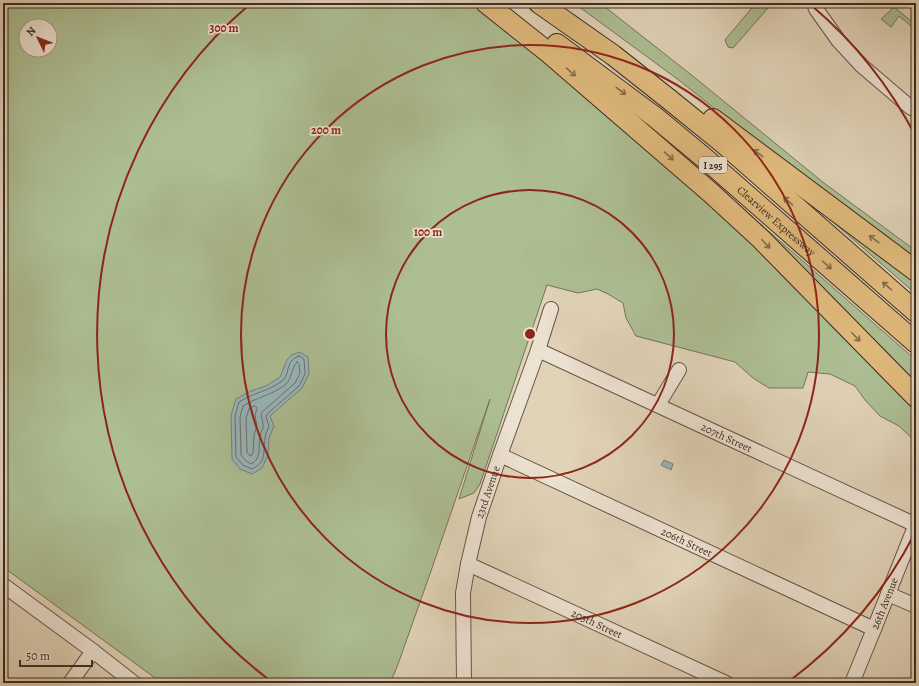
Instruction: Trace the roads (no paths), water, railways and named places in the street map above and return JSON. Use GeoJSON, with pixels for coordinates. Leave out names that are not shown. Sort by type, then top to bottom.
{"type":"FeatureCollection","features":[{"type":"Feature","properties":{"kind":"highway"},"geometry":{"type":"LineString","coordinates":[[486,3],[549,53],[711,192],[761,239],[916,397]]}},
{"type":"Feature","properties":{"kind":"highway","name":"Clearview Expressway"},"geometry":{"type":"LineString","coordinates":[[498,3],[655,117],[708,161],[916,343]]}},
{"type":"Feature","properties":{"kind":"highway","name":"I 295"},"geometry":{"type":"LineString","coordinates":[[539,3],[613,55],[723,143],[916,312]]}},
{"type":"Feature","properties":{"kind":"highway"},"geometry":{"type":"LineString","coordinates":[[553,3],[638,62],[916,271]]}},
{"type":"Feature","properties":{"kind":"street"},"geometry":{"type":"LineString","coordinates":[[814,3],[816,9],[838,40],[862,66],[910,107],[916,110]]}},
{"type":"Feature","properties":{"kind":"street","name":"23rd Avenue"},"geometry":{"type":"LineString","coordinates":[[464,683],[463,593],[468,564],[479,517],[551,309]]}},
{"type":"Feature","properties":{"kind":"street","name":"207th Street"},"geometry":{"type":"LineString","coordinates":[[538,350],[916,524]]}},
{"type":"Feature","properties":{"kind":"street"},"geometry":{"type":"LineString","coordinates":[[658,405],[679,370]]}},
{"type":"Feature","properties":{"kind":"street","name":"206th Street"},"geometry":{"type":"LineString","coordinates":[[500,455],[874,629]]}},
{"type":"Feature","properties":{"kind":"street","name":"26th Avenue"},"geometry":{"type":"LineString","coordinates":[[852,683],[916,524]]}},
{"type":"Feature","properties":{"kind":"street","name":"205th Street"},"geometry":{"type":"LineString","coordinates":[[468,564],[726,683]]}},
{"type":"Feature","properties":{"kind":"street"},"geometry":{"type":"LineString","coordinates":[[3,585],[134,683]]}},
{"type":"Feature","properties":{"kind":"street"},"geometry":{"type":"LineString","coordinates":[[888,594],[916,606]]}},
{"type":"Feature","properties":{"kind":"street"},"geometry":{"type":"LineString","coordinates":[[70,683],[93,651]]}},
{"type":"Feature","properties":{"kind":"water"},"geometry":{"type":"Polygon","coordinates":[[[300,352],[308,357],[309,374],[302,388],[270,416],[274,426],[269,438],[268,455],[262,468],[252,474],[240,469],[232,459],[231,415],[236,399],[251,391],[266,386],[280,377],[287,360],[291,355],[300,352]]]}},
{"type":"Feature","properties":{"kind":"water"},"geometry":{"type":"Polygon","coordinates":[[[664,460],[673,464],[671,470],[661,465],[664,460]]]}}]}
